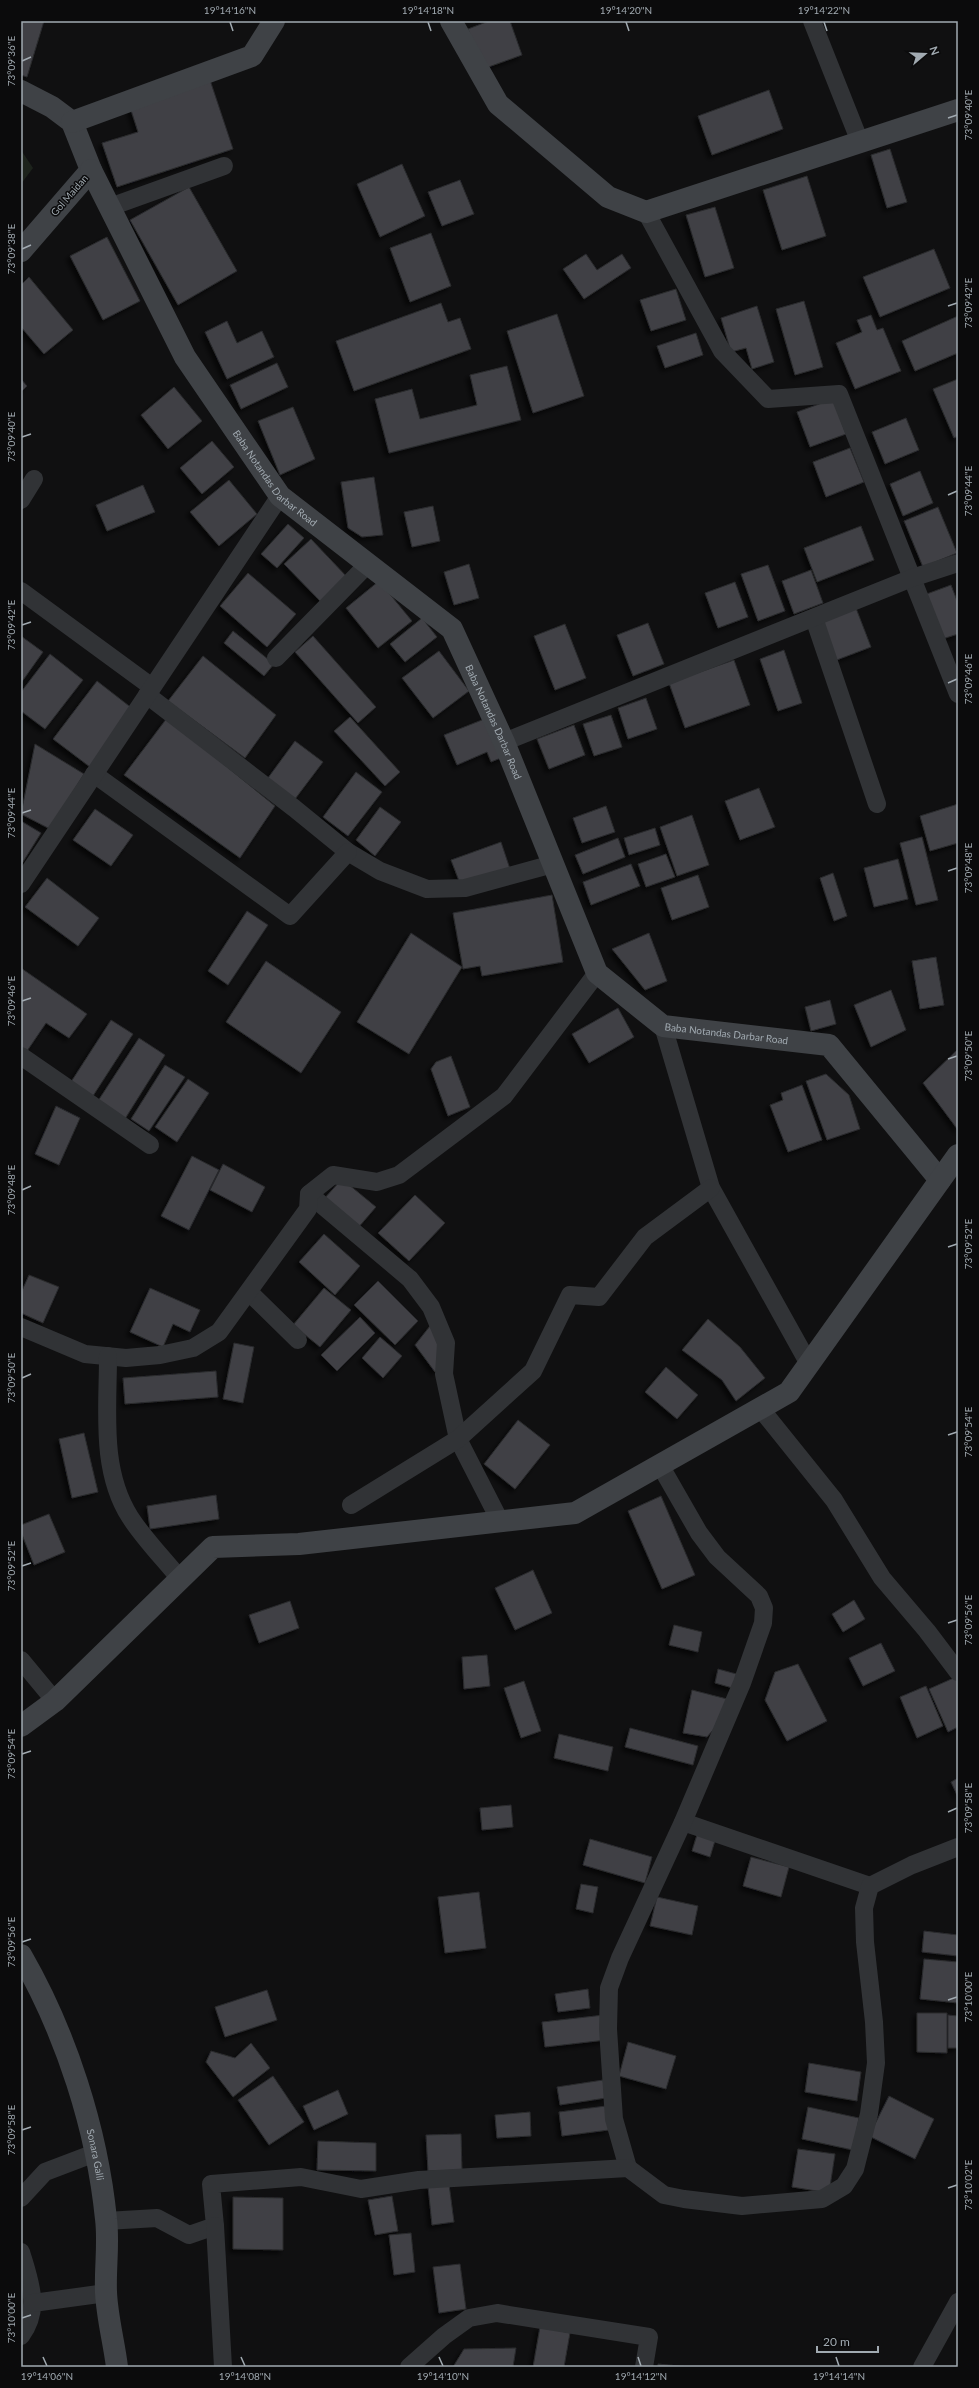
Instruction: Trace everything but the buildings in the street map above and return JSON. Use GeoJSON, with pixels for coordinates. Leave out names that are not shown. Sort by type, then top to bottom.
{"type":"FeatureCollection","features":[{"type":"Feature","properties":{"kind":"street"},"geometry":{"type":"LineString","coordinates":[[21,91],[52,107],[72,122],[252,56],[274,21]]}},
{"type":"Feature","properties":{"kind":"street"},"geometry":{"type":"LineString","coordinates":[[451,21],[498,104],[608,197],[646,212],[958,110]]}},
{"type":"Feature","properties":{"kind":"street"},"geometry":{"type":"LineString","coordinates":[[812,21],[860,142]]}},
{"type":"Feature","properties":{"kind":"street","name":"Gol Maidan"},"geometry":{"type":"LineString","coordinates":[[21,251],[91,170],[72,122]]}},
{"type":"Feature","properties":{"kind":"street"},"geometry":{"type":"LineString","coordinates":[[110,207],[224,166]]}},
{"type":"Feature","properties":{"kind":"street","name":"Baba Notandas Darbar Road"},"geometry":{"type":"LineString","coordinates":[[91,170],[185,357],[280,496],[452,629],[504,742],[596,973],[663,1026],[829,1045],[940,1180]]}},
{"type":"Feature","properties":{"kind":"street"},"geometry":{"type":"LineString","coordinates":[[646,212],[722,351],[768,399],[839,394],[958,694]]}},
{"type":"Feature","properties":{"kind":"street"},"geometry":{"type":"LineString","coordinates":[[21,500],[34,479]]}},
{"type":"Feature","properties":{"kind":"street"},"geometry":{"type":"LineString","coordinates":[[21,884],[280,496]]}},
{"type":"Feature","properties":{"kind":"street"},"geometry":{"type":"LineString","coordinates":[[504,742],[912,578],[958,563]]}},
{"type":"Feature","properties":{"kind":"street"},"geometry":{"type":"LineString","coordinates":[[276,658],[368,564]]}},
{"type":"Feature","properties":{"kind":"street"},"geometry":{"type":"LineString","coordinates":[[21,591],[150,691],[348,852],[380,871],[427,889],[465,888],[553,864]]}},
{"type":"Feature","properties":{"kind":"street"},"geometry":{"type":"LineString","coordinates":[[814,618],[877,804]]}},
{"type":"Feature","properties":{"kind":"street"},"geometry":{"type":"LineString","coordinates":[[94,774],[290,916],[348,852]]}},
{"type":"Feature","properties":{"kind":"street"},"geometry":{"type":"LineString","coordinates":[[21,1327],[85,1354],[126,1358],[160,1355],[193,1348],[219,1332],[308,1209],[309,1194],[333,1175],[378,1182],[399,1174],[504,1096],[596,973]]}},
{"type":"Feature","properties":{"kind":"street"},"geometry":{"type":"LineString","coordinates":[[663,1026],[710,1188],[809,1364]]}},
{"type":"Feature","properties":{"kind":"street"},"geometry":{"type":"LineString","coordinates":[[21,1056],[150,1144]]}},
{"type":"Feature","properties":{"kind":"street"},"geometry":{"type":"LineString","coordinates":[[21,1726],[55,1701],[213,1547],[299,1544],[574,1513],[789,1392],[958,1155]]}},
{"type":"Feature","properties":{"kind":"street"},"geometry":{"type":"LineString","coordinates":[[351,1504],[458,1438],[533,1371],[570,1296],[599,1298],[645,1237],[710,1188]]}},
{"type":"Feature","properties":{"kind":"street"},"geometry":{"type":"LineString","coordinates":[[309,1194],[410,1279],[431,1307],[446,1343],[444,1374],[458,1438],[500,1521]]}},
{"type":"Feature","properties":{"kind":"street"},"geometry":{"type":"LineString","coordinates":[[249,1292],[298,1340]]}},
{"type":"Feature","properties":{"kind":"street"},"geometry":{"type":"LineString","coordinates":[[108,1356],[109,1461],[116,1489],[130,1518],[180,1578]]}},
{"type":"Feature","properties":{"kind":"street"},"geometry":{"type":"LineString","coordinates":[[760,1408],[834,1500],[882,1578],[927,1631],[958,1672]]}},
{"type":"Feature","properties":{"kind":"street"},"geometry":{"type":"LineString","coordinates":[[660,1464],[699,1533],[717,1557],[759,1596],[764,1608],[764,1623],[742,1683],[707,1761],[683,1822],[620,1958],[609,1988],[608,2029],[614,2119],[628,2168],[664,2194],[684,2199],[742,2206],[822,2199],[844,2186],[855,2169],[862,2150],[876,2063],[874,2022],[865,1942],[864,1908],[870,1886]]}},
{"type":"Feature","properties":{"kind":"street"},"geometry":{"type":"LineString","coordinates":[[21,1660],[55,1701]]}},
{"type":"Feature","properties":{"kind":"street"},"geometry":{"type":"LineString","coordinates":[[683,1822],[870,1886],[912,1865],[958,1847]]}},
{"type":"Feature","properties":{"kind":"street","name":"Sonara Galli"},"geometry":{"type":"LineString","coordinates":[[21,1955],[37,1983],[80,2090],[95,2153],[106,2221],[106,2293],[117,2367]]}},
{"type":"Feature","properties":{"kind":"street"},"geometry":{"type":"LineString","coordinates":[[21,2198],[45,2172],[95,2153]]}},
{"type":"Feature","properties":{"kind":"street"},"geometry":{"type":"LineString","coordinates":[[223,2367],[215,2226],[211,2184],[301,2177],[361,2189],[419,2180],[628,2168]]}},
{"type":"Feature","properties":{"kind":"street"},"geometry":{"type":"LineString","coordinates":[[106,2221],[156,2218],[189,2235],[215,2226]]}},
{"type":"Feature","properties":{"kind":"street"},"geometry":{"type":"LineString","coordinates":[[21,2252],[33,2293],[33,2312],[21,2336]]}},
{"type":"Feature","properties":{"kind":"street"},"geometry":{"type":"LineString","coordinates":[[33,2303],[106,2293]]}},
{"type":"Feature","properties":{"kind":"street"},"geometry":{"type":"LineString","coordinates":[[922,2367],[958,2302]]}},
{"type":"Feature","properties":{"kind":"street"},"geometry":{"type":"LineString","coordinates":[[409,2367],[444,2336],[470,2318],[497,2313],[649,2337],[644,2367]]}},
{"type":"Feature","properties":{"kind":"shaded area"},"geometry":{"type":"Polygon","coordinates":[[[21,150],[33,168],[21,184],[21,150]]]}}]}
